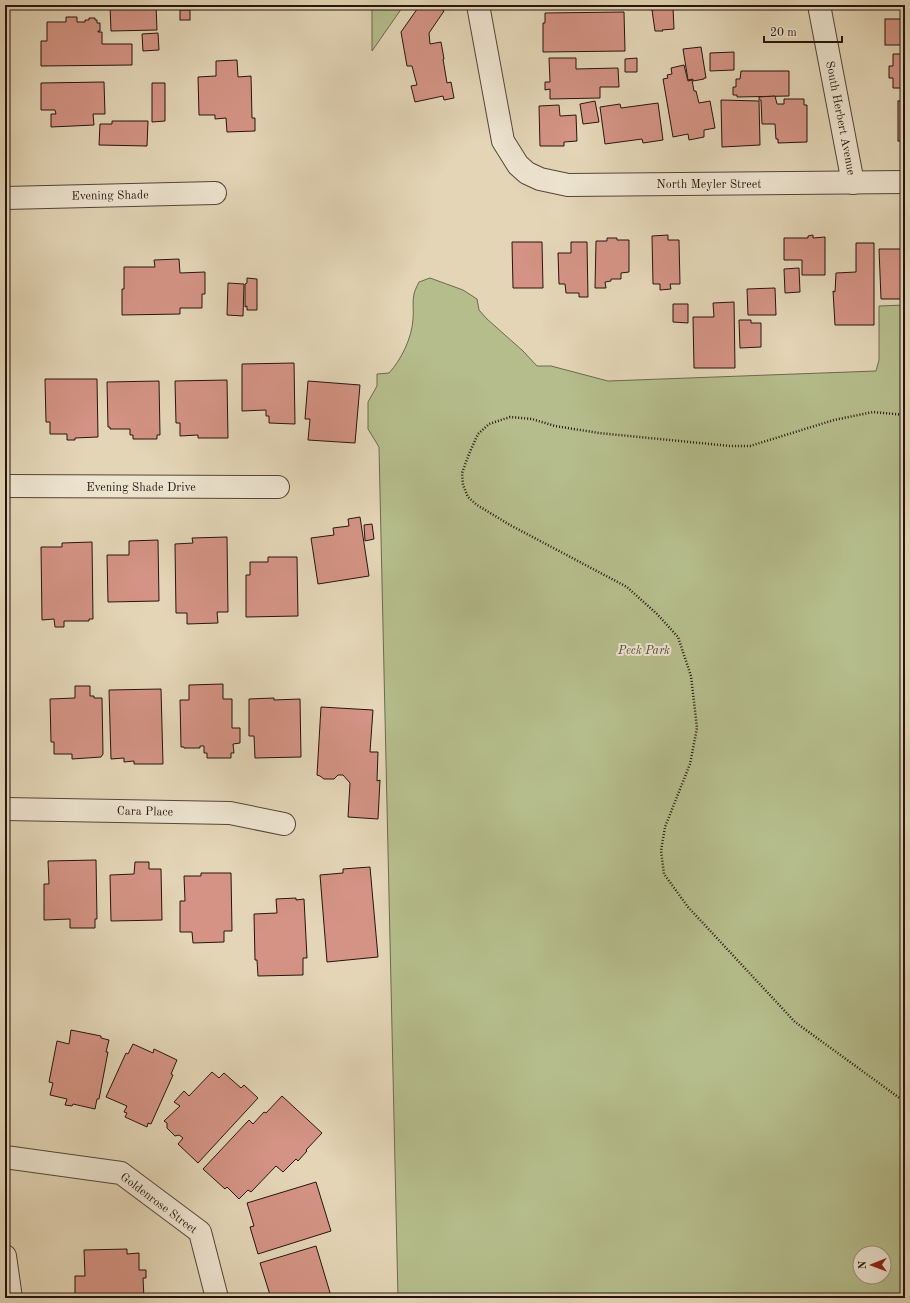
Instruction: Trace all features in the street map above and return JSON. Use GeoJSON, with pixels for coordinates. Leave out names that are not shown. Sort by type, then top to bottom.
{"type":"FeatureCollection","features":[{"type":"Feature","properties":{"kind":"street","name":"North Meyler Street"},"geometry":{"type":"LineString","coordinates":[[478,5],[503,141],[518,165],[527,173],[540,179],[568,185],[905,182]]}},
{"type":"Feature","properties":{"kind":"street","name":"South Herbert Avenue"},"geometry":{"type":"LineString","coordinates":[[819,5],[853,183]]}},
{"type":"Feature","properties":{"kind":"street","name":"Evening Shade"},"geometry":{"type":"LineString","coordinates":[[5,198],[215,193]]}},
{"type":"Feature","properties":{"kind":"street","name":"Evening Shade Drive"},"geometry":{"type":"LineString","coordinates":[[5,486],[278,487]]}},
{"type":"Feature","properties":{"kind":"street","name":"Cara Place"},"geometry":{"type":"LineString","coordinates":[[5,809],[230,813],[284,824]]}},
{"type":"Feature","properties":{"kind":"street","name":"Goldenrose Street"},"geometry":{"type":"LineString","coordinates":[[5,1157],[121,1172],[200,1232],[217,1298]]}},
{"type":"Feature","properties":{"kind":"street"},"geometry":{"type":"LineString","coordinates":[[5,1256],[11,1298]]}},
{"type":"Feature","properties":{"kind":"path"},"geometry":{"type":"LineString","coordinates":[[905,415],[873,412],[834,420],[750,446],[730,446],[599,433],[555,426],[532,419],[510,417],[489,424],[478,434],[462,473],[463,485],[468,497],[477,505],[510,526],[627,587],[657,614],[678,637],[692,676],[697,728],[690,764],[665,827],[661,851],[664,874],[688,907],[795,1022],[905,1102]]}},
{"type":"Feature","properties":{"kind":"green space"},"geometry":{"type":"Polygon","coordinates":[[[372,5],[404,5],[372,51],[372,5]]]}},
{"type":"Feature","properties":{"kind":"green space","name":"Peck Park"},"geometry":{"type":"Polygon","coordinates":[[[430,278],[463,290],[477,299],[479,310],[487,319],[523,351],[537,366],[551,366],[608,381],[876,371],[879,360],[879,306],[905,305],[905,1298],[398,1298],[379,447],[368,429],[368,402],[377,386],[377,374],[389,373],[398,362],[411,334],[415,290],[419,282],[430,278]]]}},
{"type":"Feature","properties":{"kind":"building"},"geometry":{"type":"Polygon","coordinates":[[[110,5],[156,5],[157,30],[111,31],[110,5]]]}},
{"type":"Feature","properties":{"kind":"building"},"geometry":{"type":"Polygon","coordinates":[[[420,5],[436,5],[444,11],[429,33],[430,44],[441,42],[447,83],[451,82],[454,98],[444,100],[443,96],[415,102],[411,86],[417,85],[412,66],[407,66],[401,32],[420,5]]]}},
{"type":"Feature","properties":{"kind":"building"},"geometry":{"type":"Polygon","coordinates":[[[519,5],[589,5],[519,6],[519,5]]]}},
{"type":"Feature","properties":{"kind":"building"},"geometry":{"type":"Polygon","coordinates":[[[658,7],[663,7],[663,9],[673,8],[674,29],[655,31],[652,10],[658,9],[658,7]]]}},
{"type":"Feature","properties":{"kind":"building"},"geometry":{"type":"Polygon","coordinates":[[[180,10],[190,10],[190,20],[180,20],[180,10]]]}},
{"type":"Feature","properties":{"kind":"building"},"geometry":{"type":"Polygon","coordinates":[[[624,12],[625,51],[543,52],[543,23],[545,23],[545,13],[624,12]]]}},
{"type":"Feature","properties":{"kind":"building"},"geometry":{"type":"Polygon","coordinates":[[[66,17],[77,17],[77,22],[85,22],[85,20],[89,20],[89,18],[95,18],[97,23],[100,23],[100,31],[98,32],[102,32],[102,44],[132,44],[132,65],[41,66],[41,41],[47,41],[47,22],[66,22],[66,17]]]}},
{"type":"Feature","properties":{"kind":"building"},"geometry":{"type":"Polygon","coordinates":[[[885,19],[905,19],[905,45],[885,45],[885,19]]]}},
{"type":"Feature","properties":{"kind":"building"},"geometry":{"type":"Polygon","coordinates":[[[158,33],[159,50],[143,51],[142,34],[158,33]]]}},
{"type":"Feature","properties":{"kind":"building"},"geometry":{"type":"Polygon","coordinates":[[[701,47],[706,78],[693,81],[693,79],[688,80],[683,49],[701,47]]]}},
{"type":"Feature","properties":{"kind":"building"},"geometry":{"type":"Polygon","coordinates":[[[734,52],[734,70],[710,71],[710,53],[734,52]]]}},
{"type":"Feature","properties":{"kind":"building"},"geometry":{"type":"Polygon","coordinates":[[[893,54],[905,54],[905,88],[893,88],[893,78],[889,78],[889,66],[893,66],[893,54]]]}},
{"type":"Feature","properties":{"kind":"building"},"geometry":{"type":"Polygon","coordinates":[[[549,58],[576,58],[576,69],[618,68],[619,87],[600,87],[600,98],[550,99],[550,89],[545,90],[545,82],[550,82],[549,58]]]}},
{"type":"Feature","properties":{"kind":"building"},"geometry":{"type":"Polygon","coordinates":[[[637,58],[637,72],[625,72],[625,59],[637,58]]]}},
{"type":"Feature","properties":{"kind":"building"},"geometry":{"type":"Polygon","coordinates":[[[237,60],[238,77],[251,76],[252,118],[255,118],[255,131],[227,132],[226,118],[215,119],[215,115],[199,115],[198,77],[216,76],[216,61],[237,60]]]}},
{"type":"Feature","properties":{"kind":"building"},"geometry":{"type":"Polygon","coordinates":[[[684,65],[688,81],[692,80],[694,91],[696,91],[699,103],[710,101],[715,128],[704,130],[704,137],[689,140],[688,134],[673,137],[663,79],[668,78],[667,75],[672,74],[671,68],[684,65]]]}},
{"type":"Feature","properties":{"kind":"building"},"geometry":{"type":"Polygon","coordinates":[[[741,71],[789,71],[789,96],[737,97],[737,95],[733,95],[733,87],[736,87],[736,79],[740,79],[741,71]]]}},
{"type":"Feature","properties":{"kind":"building"},"geometry":{"type":"Polygon","coordinates":[[[104,82],[105,114],[93,114],[94,125],[51,127],[51,114],[56,114],[55,110],[41,110],[41,83],[104,82]]]}},
{"type":"Feature","properties":{"kind":"building"},"geometry":{"type":"Polygon","coordinates":[[[152,83],[165,83],[165,121],[152,122],[152,83]]]}},
{"type":"Feature","properties":{"kind":"building"},"geometry":{"type":"Polygon","coordinates":[[[775,96],[777,104],[784,104],[784,99],[804,99],[804,105],[807,105],[807,142],[778,143],[778,139],[776,139],[775,124],[762,124],[761,100],[759,100],[759,97],[775,96]]]}},
{"type":"Feature","properties":{"kind":"building"},"geometry":{"type":"Polygon","coordinates":[[[721,100],[759,101],[760,145],[722,147],[721,100]]]}},
{"type":"Feature","properties":{"kind":"building"},"geometry":{"type":"Polygon","coordinates":[[[595,101],[599,122],[583,124],[580,104],[595,101]]]}},
{"type":"Feature","properties":{"kind":"building"},"geometry":{"type":"Polygon","coordinates":[[[898,101],[905,101],[905,141],[898,141],[898,101]]]}},
{"type":"Feature","properties":{"kind":"building"},"geometry":{"type":"Polygon","coordinates":[[[658,103],[663,140],[643,143],[642,139],[605,144],[600,107],[620,104],[621,108],[658,103]]]}},
{"type":"Feature","properties":{"kind":"building"},"geometry":{"type":"Polygon","coordinates":[[[559,105],[560,116],[576,115],[577,141],[564,142],[564,146],[540,146],[539,106],[559,105]]]}},
{"type":"Feature","properties":{"kind":"building"},"geometry":{"type":"Polygon","coordinates":[[[112,121],[148,121],[147,146],[99,145],[100,124],[112,124],[112,121]]]}},
{"type":"Feature","properties":{"kind":"building"},"geometry":{"type":"Polygon","coordinates":[[[668,235],[668,240],[679,240],[680,284],[670,284],[671,289],[660,290],[660,284],[653,284],[652,236],[668,235]]]}},
{"type":"Feature","properties":{"kind":"building"},"geometry":{"type":"Polygon","coordinates":[[[813,235],[813,238],[825,237],[825,275],[802,275],[802,260],[784,260],[784,238],[808,238],[808,236],[813,235]]]}},
{"type":"Feature","properties":{"kind":"building"},"geometry":{"type":"Polygon","coordinates":[[[607,238],[629,240],[629,272],[621,273],[621,279],[611,279],[611,281],[605,282],[606,288],[595,288],[596,241],[607,241],[607,238]]]}},
{"type":"Feature","properties":{"kind":"building"},"geometry":{"type":"Polygon","coordinates":[[[512,242],[542,242],[543,288],[513,288],[512,242]]]}},
{"type":"Feature","properties":{"kind":"building"},"geometry":{"type":"Polygon","coordinates":[[[571,242],[587,242],[588,297],[579,297],[579,293],[566,293],[565,284],[559,284],[558,253],[571,253],[571,242]]]}},
{"type":"Feature","properties":{"kind":"building"},"geometry":{"type":"Polygon","coordinates":[[[856,243],[874,243],[874,325],[835,325],[833,291],[835,292],[836,273],[856,272],[856,243]]]}},
{"type":"Feature","properties":{"kind":"building"},"geometry":{"type":"Polygon","coordinates":[[[879,249],[902,249],[902,255],[905,255],[905,299],[881,299],[879,249]]]}},
{"type":"Feature","properties":{"kind":"building"},"geometry":{"type":"Polygon","coordinates":[[[179,259],[180,273],[205,272],[205,294],[202,294],[202,308],[180,308],[180,314],[122,315],[124,267],[155,267],[154,260],[179,259]]]}},
{"type":"Feature","properties":{"kind":"building"},"geometry":{"type":"Polygon","coordinates":[[[799,268],[800,292],[785,293],[784,269],[799,268]]]}},
{"type":"Feature","properties":{"kind":"building"},"geometry":{"type":"Polygon","coordinates":[[[247,278],[257,279],[257,310],[247,310],[247,306],[245,307],[245,284],[247,283],[247,278]]]}},
{"type":"Feature","properties":{"kind":"building"},"geometry":{"type":"Polygon","coordinates":[[[228,283],[244,284],[243,316],[227,315],[228,283]]]}},
{"type":"Feature","properties":{"kind":"building"},"geometry":{"type":"Polygon","coordinates":[[[775,288],[776,315],[748,315],[747,289],[775,288]]]}},
{"type":"Feature","properties":{"kind":"building"},"geometry":{"type":"Polygon","coordinates":[[[734,302],[735,368],[694,368],[693,317],[714,317],[713,303],[734,302]]]}},
{"type":"Feature","properties":{"kind":"building"},"geometry":{"type":"Polygon","coordinates":[[[673,304],[688,304],[688,323],[673,322],[673,304]]]}},
{"type":"Feature","properties":{"kind":"building"},"geometry":{"type":"Polygon","coordinates":[[[739,320],[751,320],[751,323],[761,323],[761,347],[740,348],[739,320]]]}},
{"type":"Feature","properties":{"kind":"building"},"geometry":{"type":"Polygon","coordinates":[[[294,363],[295,424],[269,423],[269,416],[266,416],[266,410],[242,411],[242,364],[294,363]]]}},
{"type":"Feature","properties":{"kind":"building"},"geometry":{"type":"Polygon","coordinates":[[[45,379],[97,379],[98,437],[75,438],[75,440],[67,440],[67,434],[50,434],[50,422],[46,422],[45,379]]]}},
{"type":"Feature","properties":{"kind":"building"},"geometry":{"type":"Polygon","coordinates":[[[227,380],[228,438],[198,438],[198,435],[180,436],[180,423],[176,423],[175,381],[227,380]]]}},
{"type":"Feature","properties":{"kind":"building"},"geometry":{"type":"Polygon","coordinates":[[[159,381],[160,435],[157,435],[157,439],[133,439],[133,435],[130,435],[130,429],[110,429],[110,427],[108,427],[107,382],[159,381]]]}},
{"type":"Feature","properties":{"kind":"building"},"geometry":{"type":"Polygon","coordinates":[[[308,381],[360,385],[355,443],[308,440],[310,419],[305,419],[308,381]]]}},
{"type":"Feature","properties":{"kind":"building"},"geometry":{"type":"Polygon","coordinates":[[[360,517],[369,576],[318,584],[311,538],[334,535],[333,528],[349,526],[348,519],[360,517]]]}},
{"type":"Feature","properties":{"kind":"building"},"geometry":{"type":"Polygon","coordinates":[[[372,524],[374,539],[365,541],[364,525],[372,524]]]}},
{"type":"Feature","properties":{"kind":"building"},"geometry":{"type":"Polygon","coordinates":[[[227,537],[228,612],[217,612],[218,623],[187,624],[187,613],[176,613],[175,544],[193,543],[192,538],[227,537]]]}},
{"type":"Feature","properties":{"kind":"building"},"geometry":{"type":"Polygon","coordinates":[[[158,540],[159,601],[108,602],[107,555],[129,555],[129,541],[158,540]]]}},
{"type":"Feature","properties":{"kind":"building"},"geometry":{"type":"Polygon","coordinates":[[[92,542],[93,619],[89,619],[89,621],[64,621],[64,627],[55,627],[54,619],[42,620],[41,547],[62,547],[62,543],[92,542]]]}},
{"type":"Feature","properties":{"kind":"building"},"geometry":{"type":"Polygon","coordinates":[[[268,557],[297,557],[298,616],[246,617],[246,575],[250,575],[250,562],[268,562],[268,557]]]}},
{"type":"Feature","properties":{"kind":"building"},"geometry":{"type":"Polygon","coordinates":[[[223,684],[223,699],[232,699],[232,728],[240,728],[240,743],[233,744],[234,753],[231,753],[231,758],[207,758],[207,753],[204,753],[204,746],[200,746],[200,748],[181,747],[180,700],[189,700],[189,685],[223,684]]]}},
{"type":"Feature","properties":{"kind":"building"},"geometry":{"type":"Polygon","coordinates":[[[75,686],[90,686],[90,696],[94,696],[94,698],[102,698],[103,754],[101,757],[72,759],[72,754],[54,754],[54,742],[51,742],[50,699],[75,698],[75,686]]]}},
{"type":"Feature","properties":{"kind":"building"},"geometry":{"type":"Polygon","coordinates":[[[161,689],[163,764],[134,764],[134,761],[124,762],[124,758],[111,759],[109,690],[161,689]]]}},
{"type":"Feature","properties":{"kind":"building"},"geometry":{"type":"Polygon","coordinates":[[[274,698],[274,700],[300,699],[301,757],[255,758],[254,736],[249,736],[249,699],[274,698]]]}},
{"type":"Feature","properties":{"kind":"building"},"geometry":{"type":"Polygon","coordinates":[[[321,707],[373,710],[370,752],[378,752],[377,781],[380,780],[378,819],[348,817],[350,783],[343,775],[338,775],[334,779],[324,779],[317,775],[321,707]]]}},
{"type":"Feature","properties":{"kind":"building"},"geometry":{"type":"Polygon","coordinates":[[[96,860],[97,919],[95,919],[95,928],[70,928],[70,919],[44,920],[44,884],[49,884],[48,861],[96,860]]]}},
{"type":"Feature","properties":{"kind":"building"},"geometry":{"type":"Polygon","coordinates":[[[135,862],[149,862],[149,869],[161,869],[162,920],[111,921],[110,875],[134,874],[135,862]]]}},
{"type":"Feature","properties":{"kind":"building"},"geometry":{"type":"Polygon","coordinates":[[[370,867],[378,957],[327,962],[320,875],[343,873],[343,869],[370,867]]]}},
{"type":"Feature","properties":{"kind":"building"},"geometry":{"type":"Polygon","coordinates":[[[201,873],[231,873],[232,931],[224,931],[224,942],[193,943],[192,932],[180,932],[180,901],[185,901],[184,876],[201,876],[201,873]]]}},
{"type":"Feature","properties":{"kind":"building"},"geometry":{"type":"Polygon","coordinates":[[[296,898],[296,900],[304,899],[307,958],[303,958],[303,975],[258,976],[257,960],[255,960],[254,914],[277,913],[276,899],[296,898]]]}},
{"type":"Feature","properties":{"kind":"building"},"geometry":{"type":"Polygon","coordinates":[[[71,1030],[101,1036],[101,1038],[109,1040],[99,1099],[97,1099],[95,1109],[73,1104],[72,1106],[65,1105],[67,1099],[50,1095],[53,1083],[49,1082],[57,1041],[69,1044],[71,1030]]]}},
{"type":"Feature","properties":{"kind":"building"},"geometry":{"type":"Polygon","coordinates":[[[133,1044],[153,1053],[154,1049],[177,1060],[171,1074],[173,1075],[151,1124],[148,1123],[147,1127],[125,1117],[127,1113],[124,1112],[127,1106],[106,1097],[126,1053],[128,1054],[133,1044]]]}},
{"type":"Feature","properties":{"kind":"building"},"geometry":{"type":"Polygon","coordinates":[[[212,1072],[219,1078],[224,1073],[241,1088],[244,1085],[258,1098],[198,1163],[178,1144],[183,1138],[179,1135],[175,1136],[167,1128],[167,1123],[164,1121],[180,1106],[174,1102],[184,1091],[189,1096],[212,1072]]]}},
{"type":"Feature","properties":{"kind":"building"},"geometry":{"type":"Polygon","coordinates":[[[282,1096],[322,1133],[298,1161],[296,1159],[283,1172],[276,1166],[251,1192],[248,1190],[239,1199],[227,1187],[225,1189],[203,1169],[249,1120],[253,1124],[282,1096]]]}},
{"type":"Feature","properties":{"kind":"building"},"geometry":{"type":"Polygon","coordinates":[[[316,1182],[331,1231],[258,1254],[250,1227],[254,1226],[247,1203],[316,1182]]]}},
{"type":"Feature","properties":{"kind":"building"},"geometry":{"type":"Polygon","coordinates":[[[316,1246],[331,1296],[324,1298],[271,1298],[260,1263],[316,1246]]]}},
{"type":"Feature","properties":{"kind":"building"},"geometry":{"type":"Polygon","coordinates":[[[127,1249],[127,1254],[139,1253],[139,1270],[146,1270],[146,1278],[143,1278],[144,1298],[75,1298],[75,1276],[85,1276],[84,1250],[127,1249]]]}}]}
